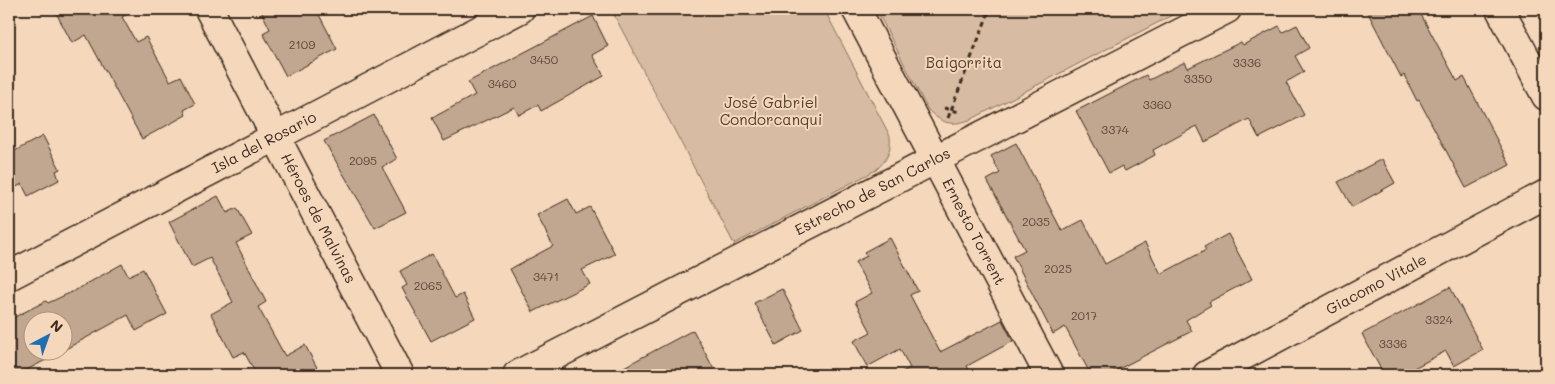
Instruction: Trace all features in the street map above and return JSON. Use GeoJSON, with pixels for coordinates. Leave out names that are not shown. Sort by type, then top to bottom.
{"type":"FeatureCollection","features":[{"type":"Feature","properties":{"kind":"street","name":"Héroes de Malvinas"},"geometry":{"type":"LineString","coordinates":[[209,9],[400,375]]}},
{"type":"Feature","properties":{"kind":"street","name":"Isla del Rosario"},"geometry":{"type":"LineString","coordinates":[[9,276],[520,9]]}},
{"type":"Feature","properties":{"kind":"street","name":"Ernesto Torrent"},"geometry":{"type":"LineString","coordinates":[[856,9],[1049,375]]}},
{"type":"Feature","properties":{"kind":"street","name":"Estrecho de San Carlos"},"geometry":{"type":"LineString","coordinates":[[517,375],[1227,9]]}},
{"type":"Feature","properties":{"kind":"street"},"geometry":{"type":"LineString","coordinates":[[1500,9],[1546,96]]}},
{"type":"Feature","properties":{"kind":"street","name":"Giacomo Vitale"},"geometry":{"type":"LineString","coordinates":[[1208,375],[1546,194]]}},
{"type":"Feature","properties":{"kind":"path"},"geometry":{"type":"LineString","coordinates":[[936,160],[950,110],[990,9]]}},
{"type":"Feature","properties":{"kind":"green space","name":"José Gabriel Condorcanqui"},"geometry":{"type":"Polygon","coordinates":[[[611,9],[824,9],[890,136],[890,147],[886,159],[876,170],[734,244],[611,9]]]}},
{"type":"Feature","properties":{"kind":"green space","name":"Baigorrita"},"geometry":{"type":"Polygon","coordinates":[[[876,9],[1184,9],[970,120],[952,123],[943,121],[928,110],[876,9]]]}},
{"type":"Feature","properties":{"kind":"building"},"geometry":{"type":"Polygon","coordinates":[[[54,9],[137,9],[122,17],[136,42],[146,37],[170,81],[181,76],[195,104],[184,110],[186,115],[142,139],[86,35],[72,43],[54,9]]]}},
{"type":"Feature","properties":{"kind":"building"},"geometry":{"type":"Polygon","coordinates":[[[260,9],[316,9],[337,49],[286,76],[263,33],[270,29],[260,9]]]}},
{"type":"Feature","properties":{"kind":"building"},"geometry":{"type":"Polygon","coordinates":[[[1366,9],[1418,9],[1457,81],[1464,77],[1510,165],[1466,188],[1419,100],[1417,101],[1404,75],[1401,77],[1366,9]]]}},
{"type":"Feature","properties":{"kind":"building"},"geometry":{"type":"Polygon","coordinates":[[[593,16],[608,46],[592,55],[604,76],[541,111],[538,105],[519,115],[514,107],[444,141],[432,118],[475,95],[468,82],[593,16]]]}},
{"type":"Feature","properties":{"kind":"building"},"geometry":{"type":"Polygon","coordinates":[[[1297,25],[1309,48],[1295,56],[1304,72],[1286,82],[1304,115],[1259,138],[1249,119],[1205,142],[1197,126],[1153,150],[1155,155],[1125,171],[1122,166],[1109,173],[1076,111],[1146,75],[1149,80],[1185,62],[1188,68],[1241,42],[1243,45],[1279,26],[1283,32],[1297,25]]]}},
{"type":"Feature","properties":{"kind":"building"},"geometry":{"type":"Polygon","coordinates":[[[374,115],[397,159],[382,167],[406,212],[375,228],[324,141],[374,115]]]}},
{"type":"Feature","properties":{"kind":"building"},"geometry":{"type":"Polygon","coordinates":[[[43,136],[60,169],[56,171],[59,180],[28,196],[22,184],[9,191],[9,154],[43,136]]]}},
{"type":"Feature","properties":{"kind":"building"},"geometry":{"type":"Polygon","coordinates":[[[1016,143],[1062,231],[1083,220],[1105,264],[1145,243],[1161,274],[1206,250],[1204,247],[1228,234],[1252,279],[1209,302],[1211,305],[1186,320],[1192,331],[1107,375],[1091,375],[1065,327],[1053,334],[1013,256],[1025,250],[987,180],[1000,173],[991,156],[1016,143]]]}},
{"type":"Feature","properties":{"kind":"building"},"geometry":{"type":"Polygon","coordinates":[[[1382,159],[1395,183],[1352,207],[1338,182],[1382,159]]]}},
{"type":"Feature","properties":{"kind":"building"},"geometry":{"type":"Polygon","coordinates":[[[218,196],[227,213],[237,208],[252,235],[236,243],[266,302],[258,307],[285,356],[305,345],[321,375],[249,375],[255,372],[244,352],[233,357],[211,314],[233,302],[210,258],[192,267],[169,222],[218,196]]]}},
{"type":"Feature","properties":{"kind":"building"},"geometry":{"type":"Polygon","coordinates":[[[568,199],[576,214],[590,207],[615,254],[582,270],[590,284],[533,312],[510,269],[553,246],[537,215],[568,199]]]}},
{"type":"Feature","properties":{"kind":"building"},"geometry":{"type":"Polygon","coordinates":[[[890,238],[918,291],[910,295],[940,352],[1002,320],[1013,341],[967,366],[972,375],[896,375],[910,368],[900,349],[867,367],[854,341],[871,332],[855,302],[872,293],[855,262],[867,256],[864,252],[890,238]]]}},
{"type":"Feature","properties":{"kind":"building"},"geometry":{"type":"Polygon","coordinates":[[[432,254],[455,298],[463,294],[475,318],[431,341],[402,288],[407,285],[400,271],[432,254]]]}},
{"type":"Feature","properties":{"kind":"building"},"geometry":{"type":"Polygon","coordinates":[[[122,264],[128,276],[143,269],[167,314],[136,331],[128,315],[72,346],[72,312],[25,312],[46,301],[48,303],[76,290],[122,264]]]}},
{"type":"Feature","properties":{"kind":"building"},"geometry":{"type":"Polygon","coordinates":[[[1450,287],[1483,350],[1454,366],[1446,351],[1401,375],[1384,375],[1362,334],[1450,287]]]}},
{"type":"Feature","properties":{"kind":"building"},"geometry":{"type":"Polygon","coordinates":[[[782,289],[803,330],[776,345],[754,303],[782,289]]]}},
{"type":"Feature","properties":{"kind":"building"},"geometry":{"type":"Polygon","coordinates":[[[22,313],[22,362],[42,362],[17,375],[9,375],[9,320],[22,313]]]}},
{"type":"Feature","properties":{"kind":"building"},"geometry":{"type":"Polygon","coordinates":[[[693,330],[717,375],[609,375],[693,330]]]}}]}
